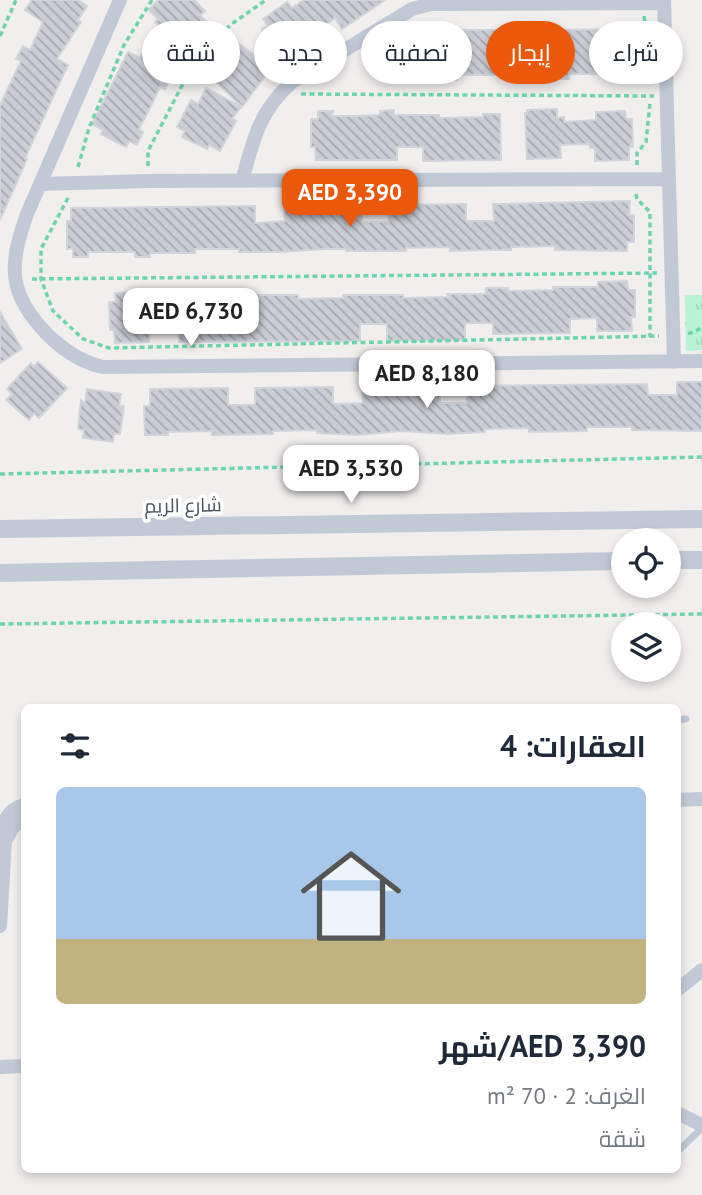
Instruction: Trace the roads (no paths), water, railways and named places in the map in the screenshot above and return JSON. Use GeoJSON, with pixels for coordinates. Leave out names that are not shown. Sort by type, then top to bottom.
{"type":"FeatureCollection","features":[{"type":"Feature","properties":{"kind":"street"},"geometry":{"type":"LineString","coordinates":[[120,0],[16,246],[18,294],[27,312],[39,326],[79,359],[103,367],[702,361]]}},
{"type":"Feature","properties":{"kind":"street"},"geometry":{"type":"LineString","coordinates":[[242,181],[255,132],[279,94],[292,82],[412,9],[432,4],[664,1],[674,362]]}},
{"type":"Feature","properties":{"kind":"street"},"geometry":{"type":"LineString","coordinates":[[40,184],[149,181],[669,179]]}},
{"type":"Feature","properties":{"kind":"street","name":"شارع الريم"},"geometry":{"type":"LineString","coordinates":[[0,529],[702,519]]}},
{"type":"Feature","properties":{"kind":"street"},"geometry":{"type":"LineString","coordinates":[[681,560],[702,559]]}},
{"type":"Feature","properties":{"kind":"street"},"geometry":{"type":"LineString","coordinates":[[0,573],[611,561]]}},
{"type":"Feature","properties":{"kind":"street"},"geometry":{"type":"LineString","coordinates":[[681,800],[702,799]]}},
{"type":"Feature","properties":{"kind":"street"},"geometry":{"type":"LineString","coordinates":[[0,926],[5,841],[3,828],[13,810],[21,806]]}},
{"type":"Feature","properties":{"kind":"street"},"geometry":{"type":"LineString","coordinates":[[5,841],[21,820]]}},
{"type":"Feature","properties":{"kind":"street"},"geometry":{"type":"LineString","coordinates":[[681,987],[702,970]]}},
{"type":"Feature","properties":{"kind":"street"},"geometry":{"type":"LineString","coordinates":[[0,1067],[21,1066]]}},
{"type":"Feature","properties":{"kind":"street"},"geometry":{"type":"LineString","coordinates":[[681,1115],[702,1126]]}},
{"type":"Feature","properties":{"kind":"lane"},"geometry":{"type":"LineString","coordinates":[[681,720],[687,719]]}},
{"type":"Feature","properties":{"kind":"lane"},"geometry":{"type":"LineString","coordinates":[[681,1148],[702,1126]]}}]}
